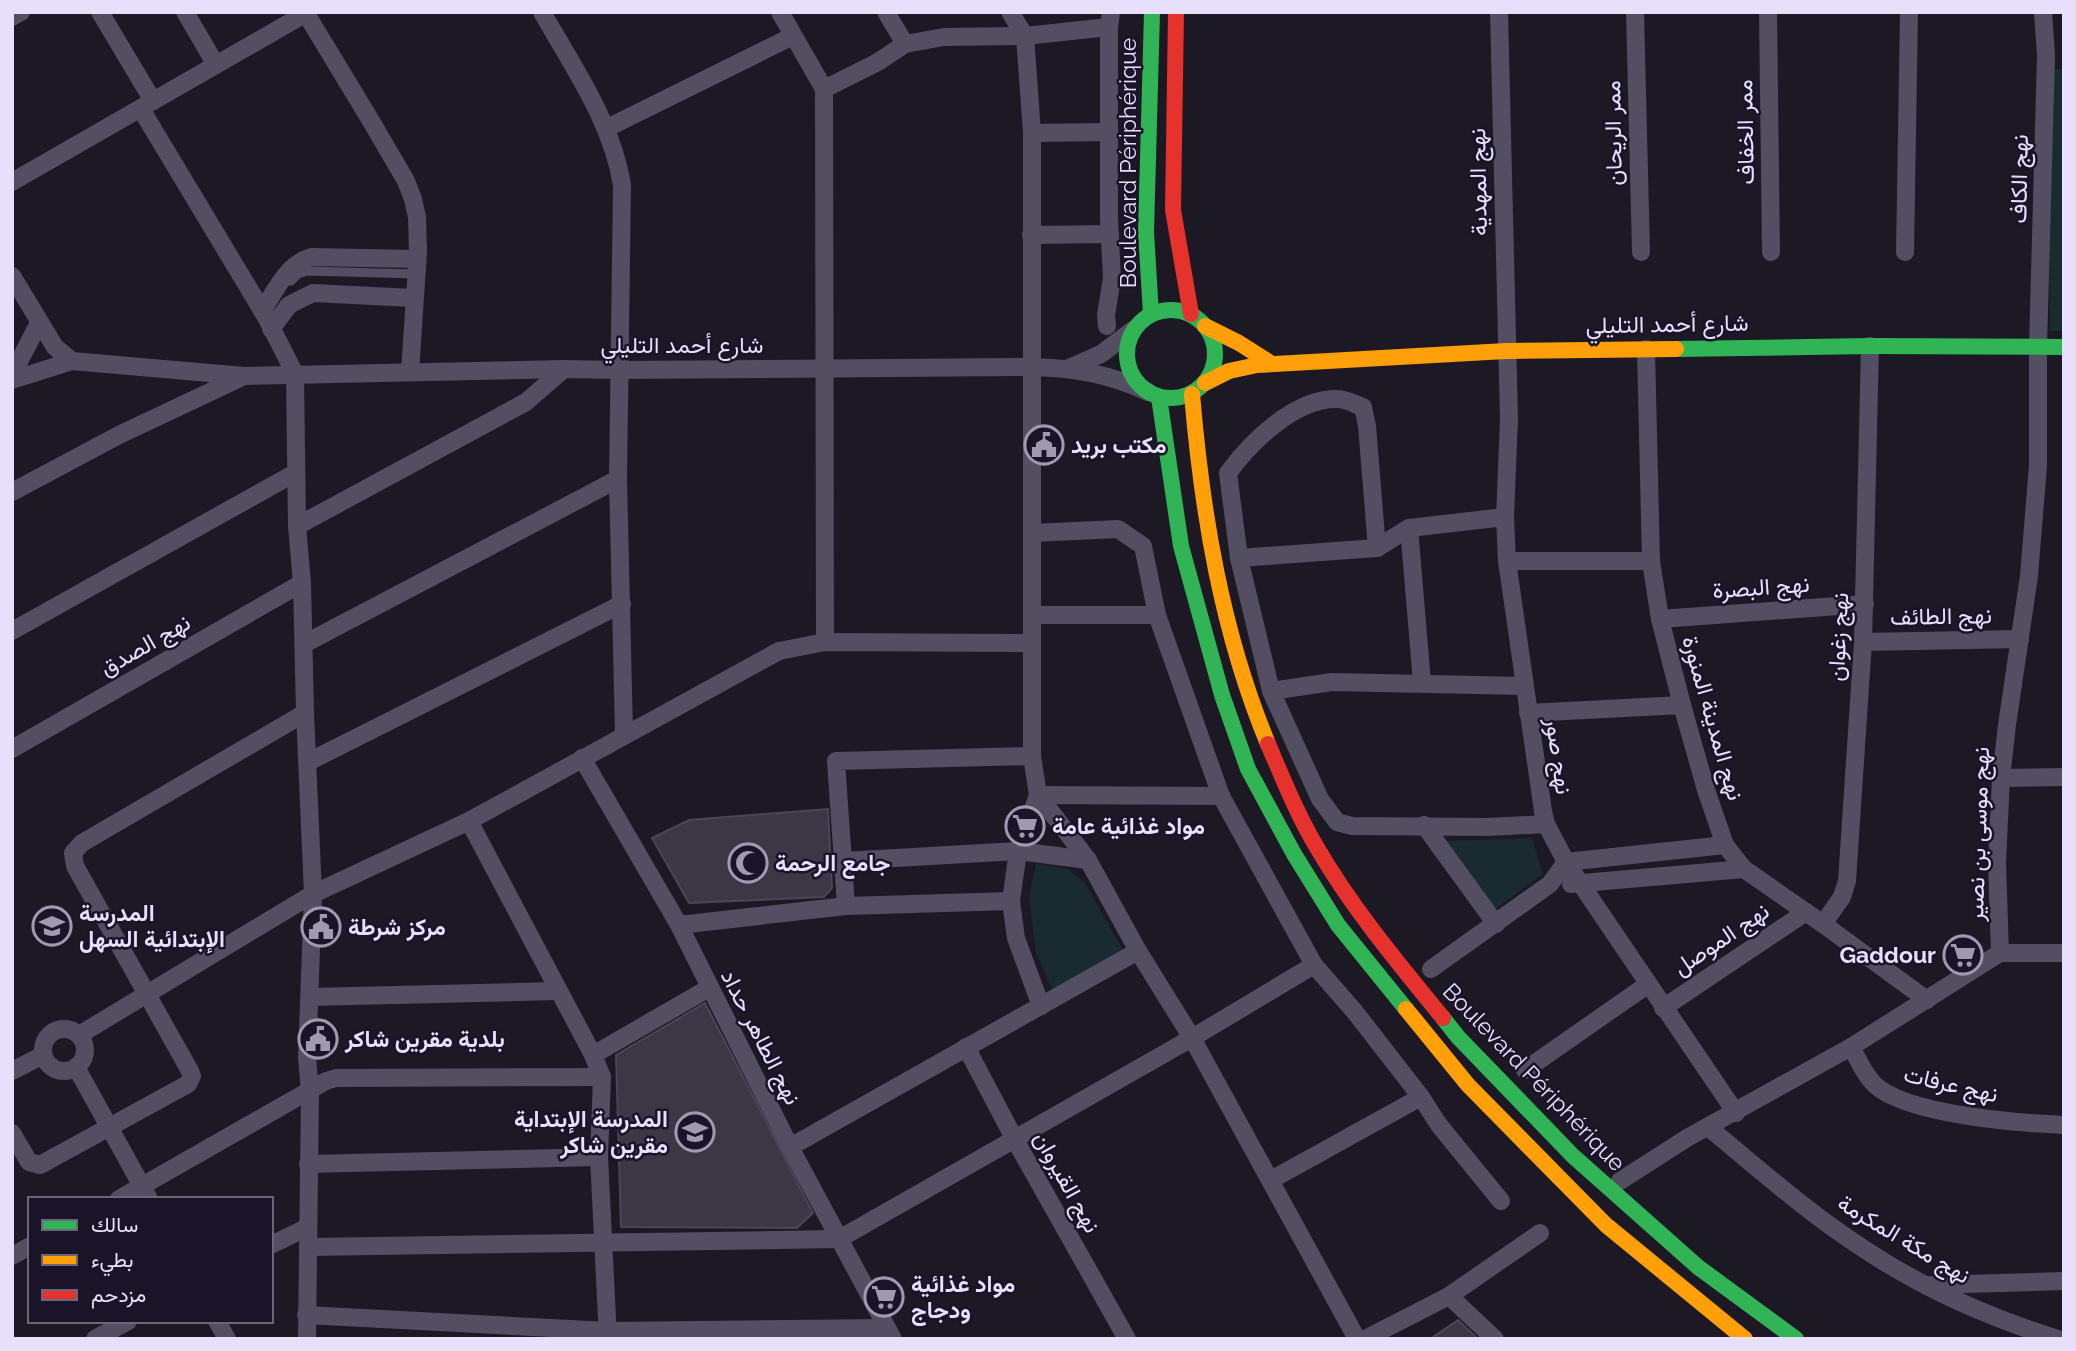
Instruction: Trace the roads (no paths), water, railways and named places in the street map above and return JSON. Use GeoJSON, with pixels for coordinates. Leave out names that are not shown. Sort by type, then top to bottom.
{"type":"FeatureCollection","features":[{"type":"Feature","properties":{"kind":"main road","name":"Boulevard Périphérique"},"geometry":{"type":"LineString","coordinates":[[1151,314],[1146,232],[1152,12]]}},
{"type":"Feature","properties":{"kind":"main road","name":"Boulevard Périphérique"},"geometry":{"type":"LineString","coordinates":[[1176,12],[1173,210],[1191,314]]}},
{"type":"Feature","properties":{"kind":"main road"},"geometry":{"type":"LineString","coordinates":[[1205,326],[1213,339],[1216,355],[1213,370],[1205,383],[1192,394],[1176,398],[1153,395],[1137,383],[1126,357],[1128,343],[1133,330],[1151,314],[1164,310],[1191,314],[1205,326],[1272,364]]}},
{"type":"Feature","properties":{"kind":"main road","name":"شارع أحمد التليلي"},"geometry":{"type":"LineString","coordinates":[[1205,383],[1229,372],[1272,364],[1507,351],[1870,346],[2064,347]]}},
{"type":"Feature","properties":{"kind":"main road","name":"Boulevard Périphérique"},"geometry":{"type":"LineString","coordinates":[[1192,394],[1198,466],[1213,561],[1232,640],[1267,740],[1285,784],[1316,846],[1381,942],[1450,1027],[1544,1127],[1698,1267],[1796,1339]]}},
{"type":"Feature","properties":{"kind":"main road","name":"Boulevard Périphérique"},"geometry":{"type":"LineString","coordinates":[[1153,395],[1181,546],[1222,695],[1248,769],[1301,866],[1338,925],[1468,1085],[1605,1225],[1745,1339]]}},
{"type":"Feature","properties":{"kind":"street"},"geometry":{"type":"LineString","coordinates":[[12,17],[21,12]]}},
{"type":"Feature","properties":{"kind":"street"},"geometry":{"type":"LineString","coordinates":[[100,12],[147,105],[295,374],[295,473],[302,583],[313,894],[307,1058],[310,1091],[307,1339]]}},
{"type":"Feature","properties":{"kind":"street"},"geometry":{"type":"LineString","coordinates":[[186,12],[216,65]]}},
{"type":"Feature","properties":{"kind":"street"},"geometry":{"type":"LineString","coordinates":[[542,12],[607,128],[618,159],[622,185],[618,479],[624,733]]}},
{"type":"Feature","properties":{"kind":"street"},"geometry":{"type":"LineString","coordinates":[[780,12],[824,89],[825,642]]}},
{"type":"Feature","properties":{"kind":"street"},"geometry":{"type":"LineString","coordinates":[[886,12],[905,44]]}},
{"type":"Feature","properties":{"kind":"street"},"geometry":{"type":"LineString","coordinates":[[1010,12],[1025,36],[1032,133],[1032,756],[1038,795],[1018,850],[1011,901],[1016,938],[1041,1006]]}},
{"type":"Feature","properties":{"kind":"street","name":"نهج المهدية"},"geometry":{"type":"LineString","coordinates":[[1499,12],[1507,351]]}},
{"type":"Feature","properties":{"kind":"street","name":"ممر الريحان"},"geometry":{"type":"LineString","coordinates":[[1635,12],[1641,252]]}},
{"type":"Feature","properties":{"kind":"street","name":"ممر الخفاف"},"geometry":{"type":"LineString","coordinates":[[1768,12],[1770,252]]}},
{"type":"Feature","properties":{"kind":"street"},"geometry":{"type":"LineString","coordinates":[[1905,252],[1909,12]]}},
{"type":"Feature","properties":{"kind":"street","name":"نهج الكاف"},"geometry":{"type":"LineString","coordinates":[[2038,347],[2055,55],[2043,12]]}},
{"type":"Feature","properties":{"kind":"street"},"geometry":{"type":"LineString","coordinates":[[12,182],[306,13],[406,181],[417,217],[410,372]]}},
{"type":"Feature","properties":{"kind":"street"},"geometry":{"type":"LineString","coordinates":[[824,89],[878,62],[905,44],[944,37],[1025,36],[1110,20],[1112,278],[1106,315],[1107,326]]}},
{"type":"Feature","properties":{"kind":"street"},"geometry":{"type":"LineString","coordinates":[[607,128],[793,36]]}},
{"type":"Feature","properties":{"kind":"street"},"geometry":{"type":"LineString","coordinates":[[1032,133],[1109,132]]}},
{"type":"Feature","properties":{"kind":"street"},"geometry":{"type":"LineString","coordinates":[[1031,235],[1110,234]]}},
{"type":"Feature","properties":{"kind":"street"},"geometry":{"type":"LineString","coordinates":[[266,319],[291,267],[300,260],[311,257],[416,266]]}},
{"type":"Feature","properties":{"kind":"street"},"geometry":{"type":"LineString","coordinates":[[12,276],[55,347],[72,361]]}},
{"type":"Feature","properties":{"kind":"street"},"geometry":{"type":"LineString","coordinates":[[266,319],[313,293],[413,298]]}},
{"type":"Feature","properties":{"kind":"street"},"geometry":{"type":"LineString","coordinates":[[12,377],[39,324]]}},
{"type":"Feature","properties":{"kind":"street"},"geometry":{"type":"LineString","coordinates":[[1069,368],[1101,354],[1133,330]]}},
{"type":"Feature","properties":{"kind":"street","name":"نهج زغوان"},"geometry":{"type":"LineString","coordinates":[[1823,924],[1842,897],[1847,881],[1865,604],[1870,346]]}},
{"type":"Feature","properties":{"kind":"street","name":"نهج موسى بن نصير"},"geometry":{"type":"LineString","coordinates":[[1620,1181],[1707,1127],[1851,1046],[2000,953],[1997,862],[2001,778],[2035,525],[2038,347]]}},
{"type":"Feature","properties":{"kind":"street","name":"نهج المدينة المنورة"},"geometry":{"type":"LineString","coordinates":[[1646,349],[1651,561],[1660,619],[1706,790],[1725,845],[1744,869],[1927,1000]]}},
{"type":"Feature","properties":{"kind":"street","name":"نهج صور"},"geometry":{"type":"LineString","coordinates":[[1507,351],[1507,561],[1536,773],[1546,824],[1580,884],[1735,1113]]}},
{"type":"Feature","properties":{"kind":"street"},"geometry":{"type":"LineString","coordinates":[[12,377],[72,361]]}},
{"type":"Feature","properties":{"kind":"street","name":"شارع أحمد التليلي"},"geometry":{"type":"LineString","coordinates":[[72,361],[244,376],[564,369],[1069,368],[1104,375],[1153,395]]}},
{"type":"Feature","properties":{"kind":"street"},"geometry":{"type":"LineString","coordinates":[[297,526],[526,402],[564,369]]}},
{"type":"Feature","properties":{"kind":"street"},"geometry":{"type":"LineString","coordinates":[[12,492],[119,435],[244,376]]}},
{"type":"Feature","properties":{"kind":"street"},"geometry":{"type":"LineString","coordinates":[[1377,548],[1366,415],[1363,407],[1335,399],[1306,404],[1279,422],[1240,456],[1228,473],[1239,558],[1271,691],[1320,799],[1337,821],[1352,826],[1488,827],[1546,824]]}},
{"type":"Feature","properties":{"kind":"street"},"geometry":{"type":"LineString","coordinates":[[12,631],[295,473]]}},
{"type":"Feature","properties":{"kind":"street"},"geometry":{"type":"LineString","coordinates":[[304,644],[618,479]]}},
{"type":"Feature","properties":{"kind":"street"},"geometry":{"type":"LineString","coordinates":[[1239,558],[1377,548],[1409,528],[1505,517]]}},
{"type":"Feature","properties":{"kind":"street"},"geometry":{"type":"LineString","coordinates":[[1409,528],[1422,682]]}},
{"type":"Feature","properties":{"kind":"street"},"geometry":{"type":"LineString","coordinates":[[1032,533],[1118,529],[1143,546],[1157,615],[1221,796],[1314,965],[1355,1012],[1421,1097],[1439,1125],[1501,1201]]}},
{"type":"Feature","properties":{"kind":"street"},"geometry":{"type":"LineString","coordinates":[[1507,561],[1651,561]]}},
{"type":"Feature","properties":{"kind":"street","name":"نهج الصدق"},"geometry":{"type":"LineString","coordinates":[[12,749],[302,583]]}},
{"type":"Feature","properties":{"kind":"street"},"geometry":{"type":"LineString","coordinates":[[308,762],[622,604]]}},
{"type":"Feature","properties":{"kind":"street","name":"نهج البصرة"},"geometry":{"type":"LineString","coordinates":[[1660,619],[1865,604]]}},
{"type":"Feature","properties":{"kind":"street"},"geometry":{"type":"LineString","coordinates":[[1032,615],[1157,615]]}},
{"type":"Feature","properties":{"kind":"street","name":"نهج الطائف"},"geometry":{"type":"LineString","coordinates":[[1863,642],[2020,639]]}},
{"type":"Feature","properties":{"kind":"street"},"geometry":{"type":"LineString","coordinates":[[79,1035],[313,894],[468,821],[624,733],[779,651],[825,642],[1032,643]]}},
{"type":"Feature","properties":{"kind":"street"},"geometry":{"type":"LineString","coordinates":[[1271,691],[1332,682],[1524,686]]}},
{"type":"Feature","properties":{"kind":"street"},"geometry":{"type":"LineString","coordinates":[[1528,713],[1682,705]]}},
{"type":"Feature","properties":{"kind":"street"},"geometry":{"type":"LineString","coordinates":[[12,1133],[29,1162],[40,1165],[188,1084],[190,1071],[72,860],[76,847],[305,713]]}},
{"type":"Feature","properties":{"kind":"street"},"geometry":{"type":"LineString","coordinates":[[846,906],[836,761],[1032,756]]}},
{"type":"Feature","properties":{"kind":"street","name":"نهج الطاهر حداد"},"geometry":{"type":"LineString","coordinates":[[582,758],[679,925],[790,1147],[890,1333]]}},
{"type":"Feature","properties":{"kind":"street"},"geometry":{"type":"LineString","coordinates":[[2001,778],[2064,777]]}},
{"type":"Feature","properties":{"kind":"street"},"geometry":{"type":"LineString","coordinates":[[1038,795],[1221,796]]}},
{"type":"Feature","properties":{"kind":"street"},"geometry":{"type":"LineString","coordinates":[[1038,795],[1088,860],[1138,951],[1192,1038],[1357,1339]]}},
{"type":"Feature","properties":{"kind":"street"},"geometry":{"type":"LineString","coordinates":[[468,821],[603,1077],[598,1157],[608,1335]]}},
{"type":"Feature","properties":{"kind":"street"},"geometry":{"type":"LineString","coordinates":[[1424,825],[1496,924]]}},
{"type":"Feature","properties":{"kind":"street"},"geometry":{"type":"LineString","coordinates":[[1431,969],[1550,884],[1566,862],[1725,845]]}},
{"type":"Feature","properties":{"kind":"street"},"geometry":{"type":"LineString","coordinates":[[843,861],[1018,850],[1088,860]]}},
{"type":"Feature","properties":{"kind":"street"},"geometry":{"type":"LineString","coordinates":[[1550,884],[1580,884],[1744,869]]}},
{"type":"Feature","properties":{"kind":"street"},"geometry":{"type":"LineString","coordinates":[[679,925],[846,906],[1011,901]]}},
{"type":"Feature","properties":{"kind":"street","name":"نهج الموصل"},"geometry":{"type":"LineString","coordinates":[[1664,1008],[1806,912]]}},
{"type":"Feature","properties":{"kind":"street"},"geometry":{"type":"LineString","coordinates":[[790,1147],[1138,951]]}},
{"type":"Feature","properties":{"kind":"street"},"geometry":{"type":"LineString","coordinates":[[2000,953],[2064,953]]}},
{"type":"Feature","properties":{"kind":"street"},"geometry":{"type":"LineString","coordinates":[[308,1247],[839,1239],[1192,1038],[1314,965]]}},
{"type":"Feature","properties":{"kind":"street"},"geometry":{"type":"LineString","coordinates":[[1525,1070],[1647,985]]}},
{"type":"Feature","properties":{"kind":"street"},"geometry":{"type":"LineString","coordinates":[[593,1055],[709,988]]}},
{"type":"Feature","properties":{"kind":"street"},"geometry":{"type":"LineString","coordinates":[[310,997],[558,991]]}},
{"type":"Feature","properties":{"kind":"street"},"geometry":{"type":"LineString","coordinates":[[67,1029],[79,1035],[85,1049],[76,1068],[63,1071],[50,1066],[43,1055],[45,1041],[54,1032],[67,1029]]}},
{"type":"Feature","properties":{"kind":"street","name":"نهج عرفات"},"geometry":{"type":"LineString","coordinates":[[1851,1046],[1874,1084],[1895,1097],[1978,1118],[2064,1125]]}},
{"type":"Feature","properties":{"kind":"street","name":"نهج القيروان"},"geometry":{"type":"LineString","coordinates":[[966,1047],[1127,1339]]}},
{"type":"Feature","properties":{"kind":"street"},"geometry":{"type":"LineString","coordinates":[[12,1071],[43,1055]]}},
{"type":"Feature","properties":{"kind":"street"},"geometry":{"type":"LineString","coordinates":[[76,1068],[146,1192]]}},
{"type":"Feature","properties":{"kind":"street"},"geometry":{"type":"LineString","coordinates":[[127,1197],[146,1192],[310,1091],[336,1078],[603,1077]]}},
{"type":"Feature","properties":{"kind":"street"},"geometry":{"type":"LineString","coordinates":[[1271,1180],[1421,1097]]}},
{"type":"Feature","properties":{"kind":"street","name":"نهج مكة المكرمة"},"geometry":{"type":"LineString","coordinates":[[1707,1127],[1768,1178],[1843,1235],[1883,1261],[1982,1313],[2058,1339]]}},
{"type":"Feature","properties":{"kind":"street"},"geometry":{"type":"LineString","coordinates":[[308,1164],[598,1157]]}},
{"type":"Feature","properties":{"kind":"street"},"geometry":{"type":"LineString","coordinates":[[273,1244],[308,1227]]}},
{"type":"Feature","properties":{"kind":"street"},"geometry":{"type":"LineString","coordinates":[[1365,1339],[1449,1296],[1540,1233]]}},
{"type":"Feature","properties":{"kind":"street"},"geometry":{"type":"LineString","coordinates":[[12,1256],[28,1247]]}},
{"type":"Feature","properties":{"kind":"street"},"geometry":{"type":"LineString","coordinates":[[1927,1285],[2064,1281]]}},
{"type":"Feature","properties":{"kind":"street"},"geometry":{"type":"LineString","coordinates":[[1449,1296],[1495,1339]]}},
{"type":"Feature","properties":{"kind":"street"},"geometry":{"type":"LineString","coordinates":[[306,1315],[608,1335],[890,1333]]}},
{"type":"Feature","properties":{"kind":"street"},"geometry":{"type":"LineString","coordinates":[[96,1339],[124,1323]]}},
{"type":"Feature","properties":{"kind":"street"},"geometry":{"type":"LineString","coordinates":[[218,1323],[227,1339]]}},
{"type":"Feature","properties":{"kind":"place","name":"مكتب بريد"},"geometry":{"type":"Point","coordinates":[1044,445]}},
{"type":"Feature","properties":{"kind":"place","name":"مواد غذائية عامة"},"geometry":{"type":"Point","coordinates":[1025,826]}},
{"type":"Feature","properties":{"kind":"place","name":"جامع الرحمة"},"geometry":{"type":"Point","coordinates":[748,863]}},
{"type":"Feature","properties":{"kind":"place","name":"المدرسة الإبتدائية السهل"},"geometry":{"type":"Point","coordinates":[52,926]}},
{"type":"Feature","properties":{"kind":"place","name":"مركز شرطة"},"geometry":{"type":"Point","coordinates":[321,927]}},
{"type":"Feature","properties":{"kind":"place","name":"Gaddour"},"geometry":{"type":"Point","coordinates":[1963,955]}},
{"type":"Feature","properties":{"kind":"place","name":"بلدية مقرين شاكر"},"geometry":{"type":"Point","coordinates":[318,1039]}},
{"type":"Feature","properties":{"kind":"place","name":"المدرسة الإبتداية مقرين شاكر"},"geometry":{"type":"Point","coordinates":[695,1132]}},
{"type":"Feature","properties":{"kind":"place","name":"مواد غذائية ودجاج"},"geometry":{"type":"Point","coordinates":[884,1297]}}]}
